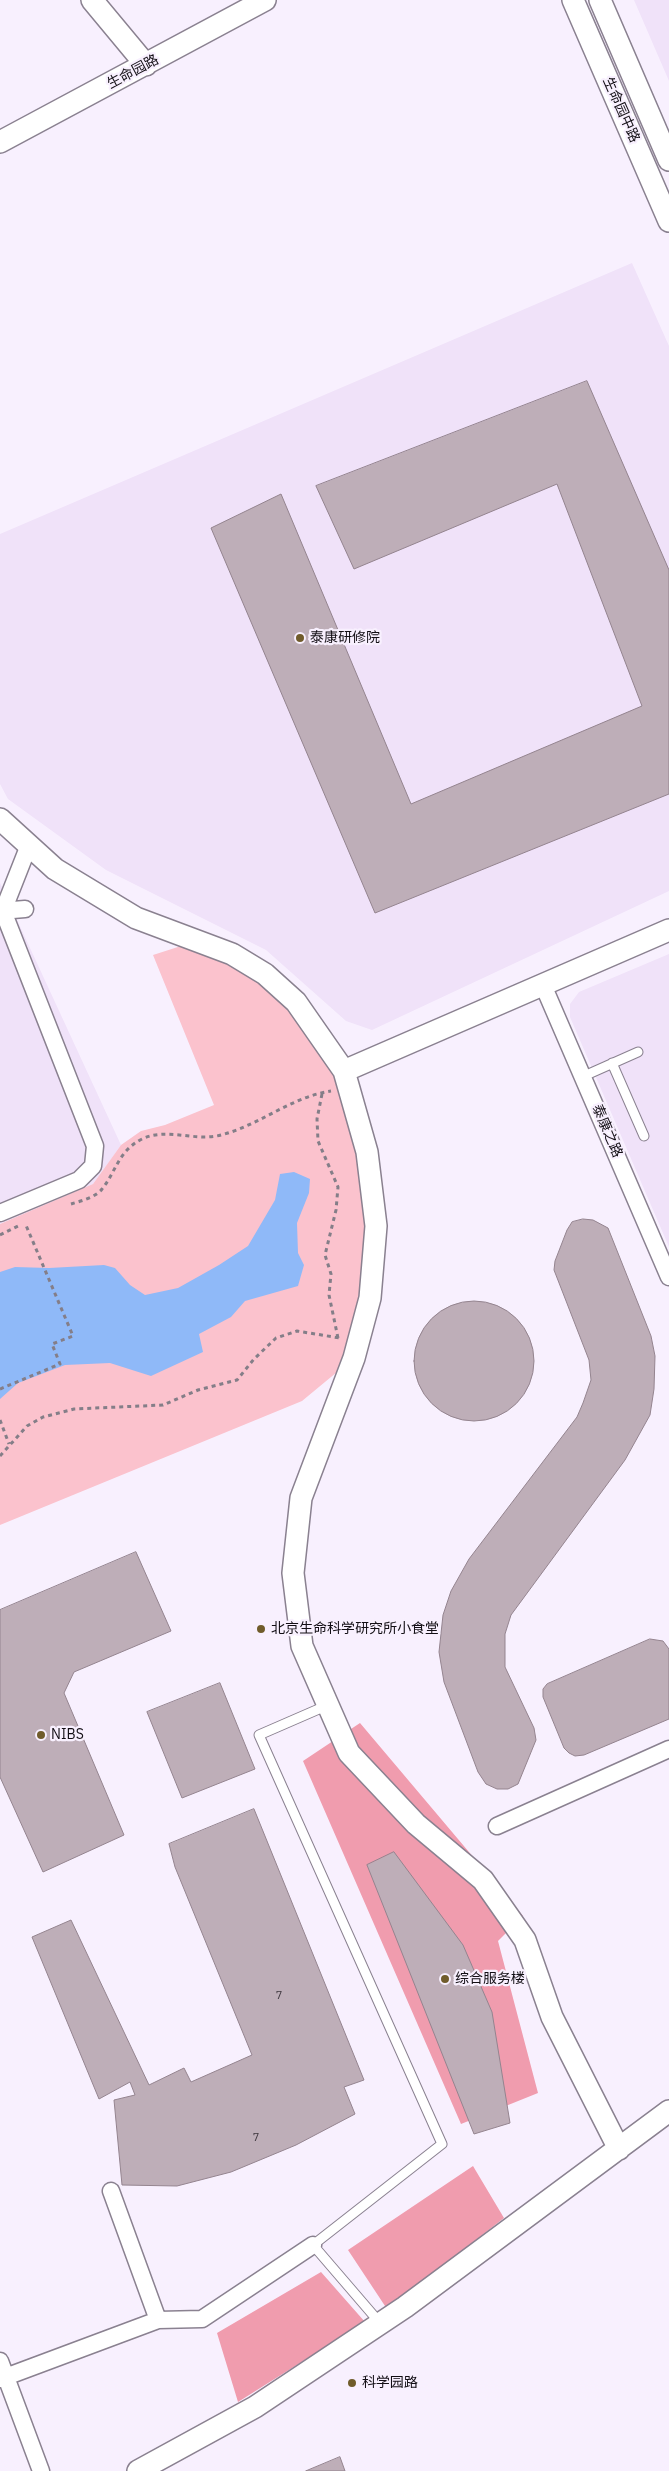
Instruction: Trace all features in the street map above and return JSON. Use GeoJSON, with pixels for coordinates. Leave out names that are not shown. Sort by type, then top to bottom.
{"type":"FeatureCollection","features":[{"type":"Feature","properties":{"kind":"street"},"geometry":{"type":"LineString","coordinates":[[92,0],[146,65]]}},
{"type":"Feature","properties":{"kind":"street","name":"生命园路"},"geometry":{"type":"LineString","coordinates":[[0,142],[265,0]]}},
{"type":"Feature","properties":{"kind":"street","name":"生命园中路"},"geometry":{"type":"LineString","coordinates":[[573,0],[669,221]]}},
{"type":"Feature","properties":{"kind":"street","name":"生命园中路"},"geometry":{"type":"LineString","coordinates":[[600,0],[669,160]]}},
{"type":"Feature","properties":{"kind":"street"},"geometry":{"type":"LineString","coordinates":[[0,818],[55,869],[136,918],[232,954],[265,974],[296,1002],[346,1080],[367,1152],[376,1226],[370,1298],[358,1342],[301,1498],[292,1573],[302,1646],[349,1752],[416,1824],[483,1880],[525,1940],[552,2017],[619,2148]]}},
{"type":"Feature","properties":{"kind":"street"},"geometry":{"type":"LineString","coordinates":[[0,1213],[79,1180],[93,1166],[96,1146],[1,912],[29,846]]}},
{"type":"Feature","properties":{"kind":"street"},"geometry":{"type":"LineString","coordinates":[[1,912],[25,909]]}},
{"type":"Feature","properties":{"kind":"street"},"geometry":{"type":"LineString","coordinates":[[346,1080],[543,986],[669,930]]}},
{"type":"Feature","properties":{"kind":"street","name":"泰康之路"},"geometry":{"type":"LineString","coordinates":[[543,986],[584,1076],[669,1277]]}},
{"type":"Feature","properties":{"kind":"street"},"geometry":{"type":"LineString","coordinates":[[497,1826],[669,1749]]}},
{"type":"Feature","properties":{"kind":"street"},"geometry":{"type":"LineString","coordinates":[[138,2471],[255,2407],[380,2324],[669,2111]]}},
{"type":"Feature","properties":{"kind":"street"},"geometry":{"type":"LineString","coordinates":[[111,2191],[158,2320]]}},
{"type":"Feature","properties":{"kind":"street"},"geometry":{"type":"LineString","coordinates":[[3,2378],[158,2320],[202,2319],[313,2245]]}},
{"type":"Feature","properties":{"kind":"street"},"geometry":{"type":"LineString","coordinates":[[0,2361],[3,2378],[41,2471]]}},
{"type":"Feature","properties":{"kind":"lane"},"geometry":{"type":"LineString","coordinates":[[584,1076],[638,1052]]}},
{"type":"Feature","properties":{"kind":"lane"},"geometry":{"type":"LineString","coordinates":[[612,1063],[644,1136]]}},
{"type":"Feature","properties":{"kind":"lane"},"geometry":{"type":"LineString","coordinates":[[328,1705],[259,1735],[442,2144],[313,2245],[380,2324]]}},
{"type":"Feature","properties":{"kind":"path"},"geometry":{"type":"LineString","coordinates":[[70,1204],[88,1198],[102,1190],[124,1153],[142,1139],[159,1134],[205,1138],[221,1136],[249,1125],[279,1108],[322,1093],[346,1080]]}},
{"type":"Feature","properties":{"kind":"path"},"geometry":{"type":"LineString","coordinates":[[322,1093],[317,1119],[318,1141],[338,1187],[336,1210],[325,1255],[331,1274],[329,1295],[338,1338]]}},
{"type":"Feature","properties":{"kind":"path"},"geometry":{"type":"LineString","coordinates":[[0,1235],[34,1219]]}},
{"type":"Feature","properties":{"kind":"path"},"geometry":{"type":"LineString","coordinates":[[0,1389],[60,1364],[52,1344],[73,1336],[25,1223]]}},
{"type":"Feature","properties":{"kind":"path"},"geometry":{"type":"LineString","coordinates":[[0,1456],[27,1426],[43,1417],[74,1409],[163,1406],[198,1390],[237,1380],[254,1359],[276,1338],[297,1331],[358,1342]]}},
{"type":"Feature","properties":{"kind":"path"},"geometry":{"type":"LineString","coordinates":[[0,1421],[9,1444]]}},
{"type":"Feature","properties":{"kind":"shaded area"},"geometry":{"type":"Polygon","coordinates":[[[634,0],[669,0],[669,81],[634,0]]]}},
{"type":"Feature","properties":{"kind":"shaded area","name":"泰康研修院"},"geometry":{"type":"Polygon","coordinates":[[[632,263],[669,346],[669,891],[372,1030],[346,1021],[266,950],[106,870],[8,799],[0,784],[0,534],[632,263]]]}},
{"type":"Feature","properties":{"kind":"shaded area"},"geometry":{"type":"Polygon","coordinates":[[[0,883],[121,1145],[93,1184],[0,1224],[0,883]]]}},
{"type":"Feature","properties":{"kind":"shaded area"},"geometry":{"type":"Polygon","coordinates":[[[181,946],[265,974],[344,1071],[376,1226],[354,1358],[302,1401],[0,1525],[0,1224],[93,1184],[121,1145],[141,1131],[165,1125],[214,1105],[153,955],[181,946]]]}},
{"type":"Feature","properties":{"kind":"shaded area"},"geometry":{"type":"Polygon","coordinates":[[[669,954],[669,1247],[570,1017],[570,1004],[579,992],[669,954]]]}},
{"type":"Feature","properties":{"kind":"shaded area"},"geometry":{"type":"Polygon","coordinates":[[[360,1723],[523,1916],[498,1941],[538,2093],[461,2124],[303,1761],[360,1723]]]}},
{"type":"Feature","properties":{"kind":"shaded area"},"geometry":{"type":"Polygon","coordinates":[[[473,2166],[504,2218],[387,2309],[348,2250],[473,2166]]]}},
{"type":"Feature","properties":{"kind":"shaded area"},"geometry":{"type":"Polygon","coordinates":[[[321,2272],[365,2322],[238,2402],[217,2333],[321,2272]]]}},
{"type":"Feature","properties":{"kind":"water"},"geometry":{"type":"Polygon","coordinates":[[[294,1172],[310,1179],[309,1193],[297,1223],[298,1253],[304,1265],[298,1286],[245,1301],[231,1317],[199,1334],[203,1352],[151,1376],[110,1363],[65,1365],[18,1383],[0,1399],[0,1272],[15,1267],[49,1268],[104,1265],[115,1268],[130,1285],[145,1295],[178,1288],[248,1246],[275,1200],[280,1174],[294,1172]]]}},
{"type":"Feature","properties":{"kind":"building","name":"泰康研修院"},"geometry":{"type":"Polygon","coordinates":[[[587,381],[669,570],[669,794],[375,913],[211,528],[281,494],[411,804],[642,706],[557,484],[354,569],[316,486],[587,381]]]}},
{"type":"Feature","properties":{"kind":"building"},"geometry":{"type":"Polygon","coordinates":[[[583,1219],[593,1220],[608,1228],[651,1336],[655,1356],[654,1389],[650,1415],[625,1460],[511,1615],[505,1634],[505,1667],[534,1728],[536,1740],[518,1784],[508,1789],[497,1789],[486,1784],[478,1772],[444,1682],[439,1652],[443,1615],[451,1591],[469,1559],[577,1417],[583,1403],[591,1380],[589,1360],[554,1270],[555,1261],[567,1230],[572,1222],[583,1219]]]}},
{"type":"Feature","properties":{"kind":"building"},"geometry":{"type":"Polygon","coordinates":[[[474,1301],[497,1305],[517,1318],[530,1338],[534,1361],[530,1384],[517,1404],[497,1417],[474,1421],[451,1417],[431,1404],[418,1384],[414,1361],[418,1338],[431,1318],[451,1305],[474,1301]]]}},
{"type":"Feature","properties":{"kind":"building","name":"NIBS"},"geometry":{"type":"Polygon","coordinates":[[[136,1552],[171,1631],[74,1672],[64,1693],[124,1835],[43,1872],[0,1777],[0,1610],[136,1552]]]}},
{"type":"Feature","properties":{"kind":"building"},"geometry":{"type":"Polygon","coordinates":[[[650,1639],[663,1641],[669,1649],[669,1719],[584,1755],[575,1756],[569,1753],[564,1748],[543,1697],[543,1689],[547,1684],[650,1639]]]}},
{"type":"Feature","properties":{"kind":"building"},"geometry":{"type":"Polygon","coordinates":[[[220,1683],[255,1769],[182,1798],[147,1712],[220,1683]]]}},
{"type":"Feature","properties":{"kind":"building"},"geometry":{"type":"Polygon","coordinates":[[[254,1809],[364,2080],[344,2087],[355,2114],[296,2145],[231,2172],[177,2186],[122,2185],[114,2100],[135,2095],[130,2082],[99,2099],[32,1937],[71,1920],[149,2085],[184,2068],[191,2082],[252,2055],[175,1867],[169,1844],[254,1809]]]}},
{"type":"Feature","properties":{"kind":"building","name":"综合服务楼"},"geometry":{"type":"Polygon","coordinates":[[[394,1852],[463,1945],[492,2012],[510,2123],[474,2134],[367,1865],[394,1852]]]}},
{"type":"Feature","properties":{"kind":"building"},"geometry":{"type":"Polygon","coordinates":[[[340,2457],[345,2471],[306,2471],[340,2457]]]}},
{"type":"Feature","properties":{"kind":"place","name":"泰康研修院"},"geometry":{"type":"Point","coordinates":[300,638]}},
{"type":"Feature","properties":{"kind":"place","name":"北京生命科学研究所小食堂"},"geometry":{"type":"Point","coordinates":[261,1629]}},
{"type":"Feature","properties":{"kind":"place","name":"NIBS"},"geometry":{"type":"Point","coordinates":[41,1735]}},
{"type":"Feature","properties":{"kind":"place","name":"综合服务楼"},"geometry":{"type":"Point","coordinates":[445,1979]}},
{"type":"Feature","properties":{"kind":"place","name":"科学园路"},"geometry":{"type":"Point","coordinates":[352,2383]}}]}
